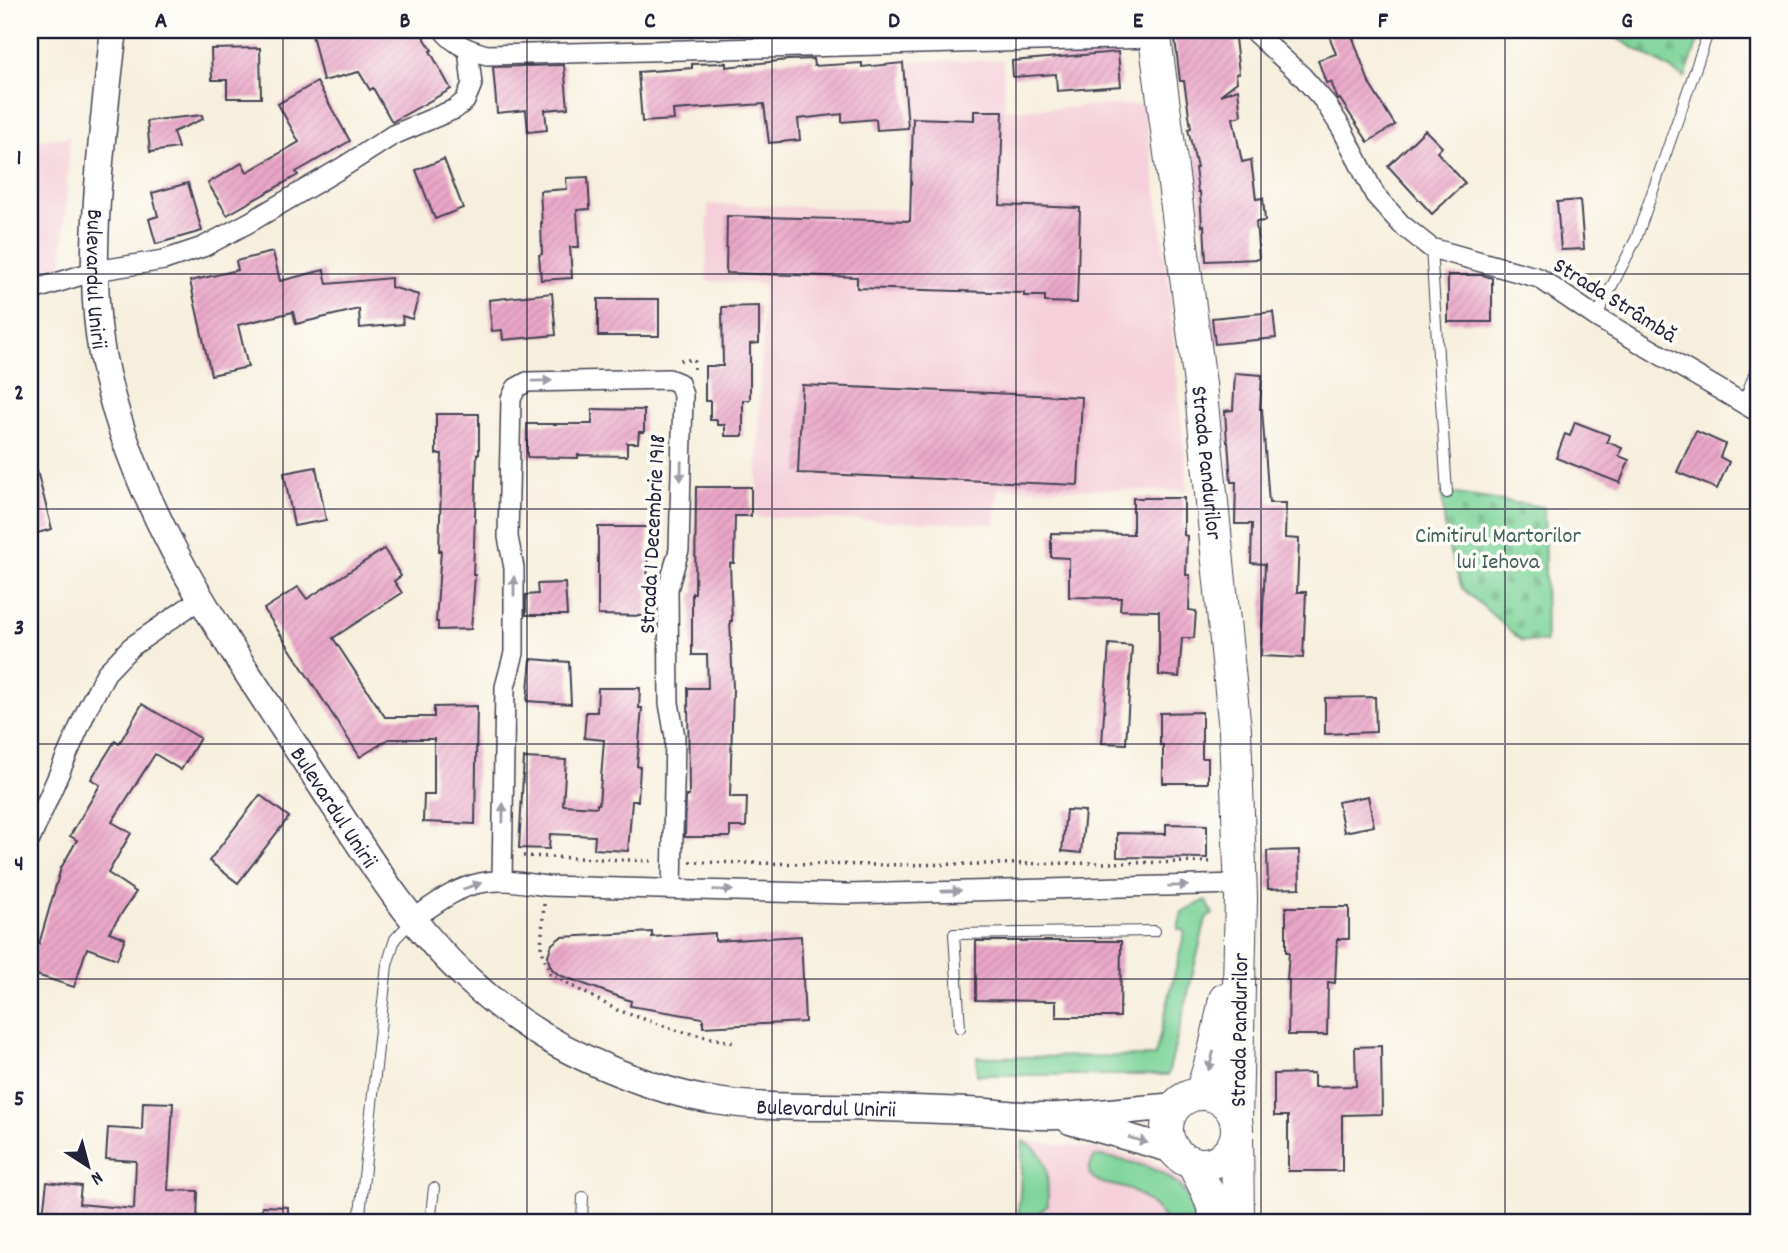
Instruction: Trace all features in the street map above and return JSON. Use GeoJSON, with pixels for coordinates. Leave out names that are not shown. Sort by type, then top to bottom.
{"type":"FeatureCollection","features":[{"type":"Feature","properties":{"kind":"highway","name":"Strada Pandurilor"},"geometry":{"type":"LineString","coordinates":[[1154,34],[1200,384],[1235,730],[1241,891],[1238,1223]]}},
{"type":"Feature","properties":{"kind":"highway","name":"Strada Pandurilor"},"geometry":{"type":"LineString","coordinates":[[1189,1100],[1209,1070],[1223,1013],[1241,891]]}},
{"type":"Feature","properties":{"kind":"highway"},"geometry":{"type":"LineString","coordinates":[[1183,1156],[1202,1164],[1212,1163],[1230,1151],[1235,1142],[1237,1126],[1231,1109],[1223,1101],[1213,1096],[1189,1100],[1170,1116],[1167,1128],[1168,1139],[1207,1191],[1219,1223]]}},
{"type":"Feature","properties":{"kind":"main road","name":"Bulevardul Unirii"},"geometry":{"type":"LineString","coordinates":[[114,30],[102,128],[94,271],[102,352],[128,450],[152,507],[200,599],[361,846],[413,919],[468,980],[530,1028],[574,1053],[607,1069],[674,1093],[717,1101],[1055,1116],[1189,1100]]}},
{"type":"Feature","properties":{"kind":"main road","name":"Bulevardul Unirii"},"geometry":{"type":"LineString","coordinates":[[1055,1116],[1183,1156]]}},
{"type":"Feature","properties":{"kind":"street"},"geometry":{"type":"LineString","coordinates":[[443,30],[450,39],[468,50],[487,55],[1154,34]]}},
{"type":"Feature","properties":{"kind":"street","name":"Strada Strâmbă"},"geometry":{"type":"LineString","coordinates":[[1252,30],[1302,76],[1324,102],[1342,129],[1375,195],[1401,223],[1431,248],[1539,278],[1595,317],[1751,408]]}},
{"type":"Feature","properties":{"kind":"street"},"geometry":{"type":"LineString","coordinates":[[30,291],[94,271],[164,260],[203,247],[250,222],[393,135],[455,109],[466,101],[472,84],[468,50]]}},
{"type":"Feature","properties":{"kind":"street","name":"Strada 1 Decembrie 1918"},"geometry":{"type":"LineString","coordinates":[[502,881],[505,687],[514,653],[514,568],[508,537],[511,399],[516,388],[527,382],[669,379],[679,383],[683,395],[679,550],[668,589],[669,703],[675,737],[672,888]]}},
{"type":"Feature","properties":{"kind":"street"},"geometry":{"type":"LineString","coordinates":[[30,840],[88,707],[106,673],[131,647],[200,599]]}},
{"type":"Feature","properties":{"kind":"street"},"geometry":{"type":"LineString","coordinates":[[413,919],[457,891],[480,883],[502,881],[546,886],[847,894],[1241,891]]}},
{"type":"Feature","properties":{"kind":"lane"},"geometry":{"type":"LineString","coordinates":[[1595,317],[1636,239],[1709,30]]}},
{"type":"Feature","properties":{"kind":"lane"},"geometry":{"type":"LineString","coordinates":[[1431,248],[1447,493]]}},
{"type":"Feature","properties":{"kind":"lane"},"geometry":{"type":"LineString","coordinates":[[1751,408],[1758,364]]}},
{"type":"Feature","properties":{"kind":"lane"},"geometry":{"type":"LineString","coordinates":[[359,1223],[387,965],[395,939],[413,919]]}},
{"type":"Feature","properties":{"kind":"lane"},"geometry":{"type":"LineString","coordinates":[[960,1028],[954,934],[1155,931]]}},
{"type":"Feature","properties":{"kind":"lane"},"geometry":{"type":"LineString","coordinates":[[430,1223],[433,1188]]}},
{"type":"Feature","properties":{"kind":"lane"},"geometry":{"type":"LineString","coordinates":[[582,1223],[583,1197]]}},
{"type":"Feature","properties":{"kind":"path"},"geometry":{"type":"LineString","coordinates":[[681,360],[694,360],[694,374]]}},
{"type":"Feature","properties":{"kind":"path"},"geometry":{"type":"LineString","coordinates":[[502,855],[672,862],[874,865],[1215,862]]}},
{"type":"Feature","properties":{"kind":"path"},"geometry":{"type":"LineString","coordinates":[[546,886],[541,948],[550,974],[617,1010],[679,1031],[735,1043]]}},
{"type":"Feature","properties":{"kind":"shaded area"},"geometry":{"type":"Polygon","coordinates":[[[1003,60],[1005,110],[1145,104],[1167,273],[1188,491],[998,488],[995,524],[756,517],[764,284],[706,281],[708,204],[908,210],[911,61],[1003,60]]]}},
{"type":"Feature","properties":{"kind":"shaded area"},"geometry":{"type":"Polygon","coordinates":[[[70,136],[62,271],[30,280],[30,142],[70,136]]]}},
{"type":"Feature","properties":{"kind":"shaded area"},"geometry":{"type":"Polygon","coordinates":[[[1023,1141],[1100,1149],[1162,1166],[1183,1180],[1194,1197],[1203,1223],[1018,1223],[1023,1141]]]}},
{"type":"Feature","properties":{"kind":"green space"},"geometry":{"type":"Polygon","coordinates":[[[1603,30],[1702,30],[1685,78],[1603,30]]]}},
{"type":"Feature","properties":{"kind":"green space","name":"Cimitirul Martorilor lui Iehova"},"geometry":{"type":"Polygon","coordinates":[[[1442,492],[1544,507],[1546,642],[1522,641],[1462,588],[1446,540],[1442,492]]]}},
{"type":"Feature","properties":{"kind":"green space"},"geometry":{"type":"Polygon","coordinates":[[[1206,900],[1213,914],[1206,919],[1168,1075],[977,1075],[977,1057],[1155,1056],[1185,931],[1178,929],[1182,912],[1206,900]]]}},
{"type":"Feature","properties":{"kind":"green space"},"geometry":{"type":"Polygon","coordinates":[[[1023,1141],[1039,1153],[1046,1168],[1048,1205],[1036,1215],[1036,1223],[1018,1223],[1023,1141]]]}},
{"type":"Feature","properties":{"kind":"green space"},"geometry":{"type":"Polygon","coordinates":[[[1101,1156],[1149,1168],[1171,1179],[1187,1197],[1196,1223],[1168,1223],[1151,1204],[1136,1193],[1092,1177],[1089,1173],[1090,1166],[1094,1157],[1101,1156]]]}},
{"type":"Feature","properties":{"kind":"building"},"geometry":{"type":"Polygon","coordinates":[[[311,30],[419,30],[451,89],[392,122],[373,88],[370,90],[359,72],[323,81],[311,30]]]}},
{"type":"Feature","properties":{"kind":"building"},"geometry":{"type":"Polygon","coordinates":[[[1174,30],[1234,30],[1239,73],[1236,74],[1237,82],[1220,95],[1238,89],[1241,116],[1233,118],[1242,162],[1251,160],[1256,199],[1263,198],[1265,221],[1256,222],[1259,259],[1206,261],[1197,168],[1188,129],[1191,128],[1184,81],[1180,81],[1174,30]]]}},
{"type":"Feature","properties":{"kind":"building"},"geometry":{"type":"Polygon","coordinates":[[[1327,30],[1350,30],[1370,85],[1395,125],[1368,142],[1340,99],[1338,100],[1331,82],[1326,83],[1318,60],[1336,54],[1327,30]]]}},
{"type":"Feature","properties":{"kind":"building"},"geometry":{"type":"Polygon","coordinates":[[[260,48],[261,98],[227,98],[227,80],[212,80],[211,49],[260,48]]]}},
{"type":"Feature","properties":{"kind":"building"},"geometry":{"type":"Polygon","coordinates":[[[1118,52],[1121,86],[1057,91],[1056,74],[1013,77],[1012,61],[1118,52]]]}},
{"type":"Feature","properties":{"kind":"building"},"geometry":{"type":"Polygon","coordinates":[[[813,59],[814,66],[862,63],[862,67],[903,63],[908,128],[877,130],[876,119],[842,122],[842,114],[798,119],[800,140],[769,143],[764,104],[673,110],[674,120],[642,122],[638,72],[692,68],[692,64],[726,63],[726,67],[813,59]]]}},
{"type":"Feature","properties":{"kind":"building"},"geometry":{"type":"Polygon","coordinates":[[[564,65],[568,108],[545,110],[547,130],[528,132],[526,110],[497,113],[493,67],[564,65]]]}},
{"type":"Feature","properties":{"kind":"building"},"geometry":{"type":"Polygon","coordinates":[[[317,82],[350,141],[296,172],[298,175],[227,215],[208,183],[242,163],[247,172],[299,142],[278,104],[317,82]]]}},
{"type":"Feature","properties":{"kind":"building"},"geometry":{"type":"Polygon","coordinates":[[[974,111],[1003,111],[1000,205],[1080,208],[1077,303],[1045,302],[1045,296],[1024,296],[1024,293],[857,288],[857,277],[726,273],[727,216],[910,221],[913,118],[974,120],[974,111]]]}},
{"type":"Feature","properties":{"kind":"building"},"geometry":{"type":"Polygon","coordinates":[[[202,115],[203,119],[173,132],[178,148],[150,152],[147,121],[202,115]]]}},
{"type":"Feature","properties":{"kind":"building"},"geometry":{"type":"Polygon","coordinates":[[[1425,130],[1442,147],[1437,152],[1465,183],[1432,214],[1388,166],[1425,130]]]}},
{"type":"Feature","properties":{"kind":"building"},"geometry":{"type":"Polygon","coordinates":[[[444,159],[463,208],[435,219],[416,170],[444,159]]]}},
{"type":"Feature","properties":{"kind":"building"},"geometry":{"type":"Polygon","coordinates":[[[588,177],[590,209],[577,210],[579,247],[570,247],[572,278],[541,280],[540,191],[567,189],[566,178],[588,177]]]}},
{"type":"Feature","properties":{"kind":"building"},"geometry":{"type":"Polygon","coordinates":[[[188,183],[202,231],[156,244],[149,219],[158,216],[152,193],[188,183]]]}},
{"type":"Feature","properties":{"kind":"building"},"geometry":{"type":"Polygon","coordinates":[[[1580,200],[1584,249],[1561,250],[1557,202],[1580,200]]]}},
{"type":"Feature","properties":{"kind":"building"},"geometry":{"type":"Polygon","coordinates":[[[273,252],[280,281],[324,270],[327,284],[391,278],[391,287],[419,295],[412,319],[402,316],[403,324],[360,328],[359,309],[296,324],[293,312],[238,325],[248,367],[211,375],[190,281],[238,270],[236,261],[273,252]]]}},
{"type":"Feature","properties":{"kind":"building"},"geometry":{"type":"Polygon","coordinates":[[[1448,275],[1483,275],[1492,278],[1492,322],[1448,322],[1448,275]]]}},
{"type":"Feature","properties":{"kind":"building"},"geometry":{"type":"Polygon","coordinates":[[[552,293],[556,335],[503,340],[502,330],[492,331],[489,300],[552,293]]]}},
{"type":"Feature","properties":{"kind":"building"},"geometry":{"type":"Polygon","coordinates":[[[598,299],[659,299],[659,336],[598,336],[598,299]]]}},
{"type":"Feature","properties":{"kind":"building"},"geometry":{"type":"Polygon","coordinates":[[[759,306],[759,343],[750,344],[750,400],[743,400],[743,436],[725,436],[725,425],[717,425],[717,420],[710,420],[710,401],[705,401],[705,366],[723,366],[722,307],[759,306]]]}},
{"type":"Feature","properties":{"kind":"building"},"geometry":{"type":"Polygon","coordinates":[[[1273,312],[1276,338],[1215,344],[1212,318],[1273,312]]]}},
{"type":"Feature","properties":{"kind":"building"},"geometry":{"type":"Polygon","coordinates":[[[1235,373],[1262,375],[1260,409],[1269,503],[1286,503],[1285,538],[1299,539],[1297,592],[1306,592],[1303,658],[1261,656],[1265,564],[1251,563],[1252,524],[1235,524],[1236,482],[1231,482],[1227,442],[1225,411],[1233,410],[1235,373]]]}},
{"type":"Feature","properties":{"kind":"building"},"geometry":{"type":"Polygon","coordinates":[[[802,385],[1082,397],[1078,485],[798,473],[802,385]]]}},
{"type":"Feature","properties":{"kind":"building"},"geometry":{"type":"Polygon","coordinates":[[[592,409],[644,410],[644,432],[639,432],[638,443],[627,443],[627,456],[527,457],[527,424],[592,424],[592,409]]]}},
{"type":"Feature","properties":{"kind":"building"},"geometry":{"type":"Polygon","coordinates":[[[436,414],[479,414],[471,629],[438,630],[436,622],[441,550],[439,551],[442,454],[436,454],[436,414]]]}},
{"type":"Feature","properties":{"kind":"building"},"geometry":{"type":"Polygon","coordinates":[[[1575,422],[1609,435],[1607,442],[1622,448],[1619,456],[1629,460],[1620,483],[1556,458],[1565,434],[1570,436],[1575,422]]]}},
{"type":"Feature","properties":{"kind":"building"},"geometry":{"type":"Polygon","coordinates":[[[1696,431],[1725,444],[1720,457],[1729,462],[1717,489],[1677,472],[1696,431]]]}},
{"type":"Feature","properties":{"kind":"building"},"geometry":{"type":"Polygon","coordinates":[[[36,467],[52,529],[30,535],[30,468],[36,467]]]}},
{"type":"Feature","properties":{"kind":"building"},"geometry":{"type":"Polygon","coordinates":[[[316,467],[326,520],[294,526],[284,473],[316,467]]]}},
{"type":"Feature","properties":{"kind":"building"},"geometry":{"type":"Polygon","coordinates":[[[696,487],[751,487],[751,516],[735,516],[734,563],[730,563],[733,688],[730,797],[747,797],[746,827],[730,827],[730,837],[685,837],[686,796],[689,796],[688,688],[708,688],[707,655],[692,655],[696,487]]]}},
{"type":"Feature","properties":{"kind":"building"},"geometry":{"type":"Polygon","coordinates":[[[1133,498],[1184,498],[1186,575],[1190,575],[1189,610],[1196,611],[1194,638],[1182,638],[1179,677],[1159,675],[1159,611],[1120,610],[1121,598],[1069,597],[1069,558],[1051,557],[1051,533],[1133,534],[1133,498]]]}},
{"type":"Feature","properties":{"kind":"building"},"geometry":{"type":"Polygon","coordinates":[[[598,527],[648,527],[647,616],[598,615],[598,527]]]}},
{"type":"Feature","properties":{"kind":"building"},"geometry":{"type":"Polygon","coordinates":[[[384,549],[401,576],[394,581],[402,593],[333,638],[385,717],[434,717],[434,707],[477,706],[475,824],[423,822],[424,795],[434,795],[434,739],[389,739],[360,757],[264,609],[298,587],[307,599],[384,549]]]}},
{"type":"Feature","properties":{"kind":"building"},"geometry":{"type":"Polygon","coordinates":[[[565,583],[567,615],[526,615],[526,595],[538,594],[537,584],[565,583]]]}},
{"type":"Feature","properties":{"kind":"building"},"geometry":{"type":"Polygon","coordinates":[[[1109,644],[1132,646],[1126,744],[1102,743],[1109,644]]]}},
{"type":"Feature","properties":{"kind":"building"},"geometry":{"type":"Polygon","coordinates":[[[531,659],[569,662],[571,704],[527,701],[531,659]]]}},
{"type":"Feature","properties":{"kind":"building"},"geometry":{"type":"Polygon","coordinates":[[[598,688],[640,688],[639,708],[642,708],[637,766],[640,767],[638,801],[632,801],[628,851],[594,849],[595,836],[550,834],[549,849],[519,848],[524,758],[566,760],[563,805],[597,807],[599,804],[604,740],[584,738],[586,712],[597,712],[598,688]]]}},
{"type":"Feature","properties":{"kind":"building"},"geometry":{"type":"Polygon","coordinates":[[[1375,697],[1376,732],[1325,734],[1325,698],[1375,697]]]}},
{"type":"Feature","properties":{"kind":"building"},"geometry":{"type":"Polygon","coordinates":[[[142,704],[200,738],[181,770],[155,754],[112,822],[131,833],[108,873],[136,892],[109,932],[125,938],[117,959],[87,948],[74,987],[30,973],[61,868],[77,840],[70,836],[100,785],[91,779],[115,741],[119,744],[142,704]]]}},
{"type":"Feature","properties":{"kind":"building"},"geometry":{"type":"Polygon","coordinates":[[[1202,712],[1202,758],[1208,758],[1208,783],[1163,783],[1160,713],[1202,712]]]}},
{"type":"Feature","properties":{"kind":"building"},"geometry":{"type":"Polygon","coordinates":[[[260,795],[289,817],[238,883],[209,861],[260,795]]]}},
{"type":"Feature","properties":{"kind":"building"},"geometry":{"type":"Polygon","coordinates":[[[1368,796],[1374,826],[1344,832],[1338,802],[1368,796]]]}},
{"type":"Feature","properties":{"kind":"building"},"geometry":{"type":"Polygon","coordinates":[[[1066,810],[1085,811],[1081,853],[1062,851],[1066,810]]]}},
{"type":"Feature","properties":{"kind":"building"},"geometry":{"type":"Polygon","coordinates":[[[1166,824],[1207,825],[1207,858],[1117,857],[1117,833],[1166,834],[1166,824]]]}},
{"type":"Feature","properties":{"kind":"building"},"geometry":{"type":"Polygon","coordinates":[[[1299,850],[1300,888],[1268,889],[1267,851],[1299,850]]]}},
{"type":"Feature","properties":{"kind":"building"},"geometry":{"type":"Polygon","coordinates":[[[1286,907],[1349,907],[1349,939],[1337,939],[1335,983],[1328,982],[1327,1035],[1288,1035],[1289,952],[1286,952],[1286,907]]]}},
{"type":"Feature","properties":{"kind":"building"},"geometry":{"type":"Polygon","coordinates":[[[652,932],[652,937],[715,933],[715,941],[801,936],[805,1022],[703,1027],[703,1018],[630,1006],[631,1001],[559,975],[549,963],[548,955],[552,944],[561,937],[652,932]]]}},
{"type":"Feature","properties":{"kind":"building"},"geometry":{"type":"Polygon","coordinates":[[[976,941],[1121,941],[1120,1017],[1056,1017],[1056,1001],[976,1000],[976,941]]]}},
{"type":"Feature","properties":{"kind":"building"},"geometry":{"type":"Polygon","coordinates":[[[1381,1046],[1382,1114],[1342,1115],[1342,1171],[1288,1171],[1288,1116],[1274,1116],[1274,1074],[1314,1073],[1314,1087],[1356,1086],[1355,1047],[1381,1046]]]}},
{"type":"Feature","properties":{"kind":"building"},"geometry":{"type":"Polygon","coordinates":[[[143,1102],[173,1103],[168,1190],[198,1191],[197,1223],[42,1223],[47,1182],[81,1186],[79,1204],[134,1209],[136,1161],[106,1159],[108,1128],[142,1130],[143,1102]]]}},
{"type":"Feature","properties":{"kind":"building"},"geometry":{"type":"Polygon","coordinates":[[[262,1206],[288,1207],[288,1223],[261,1223],[262,1206]]]}}]}
